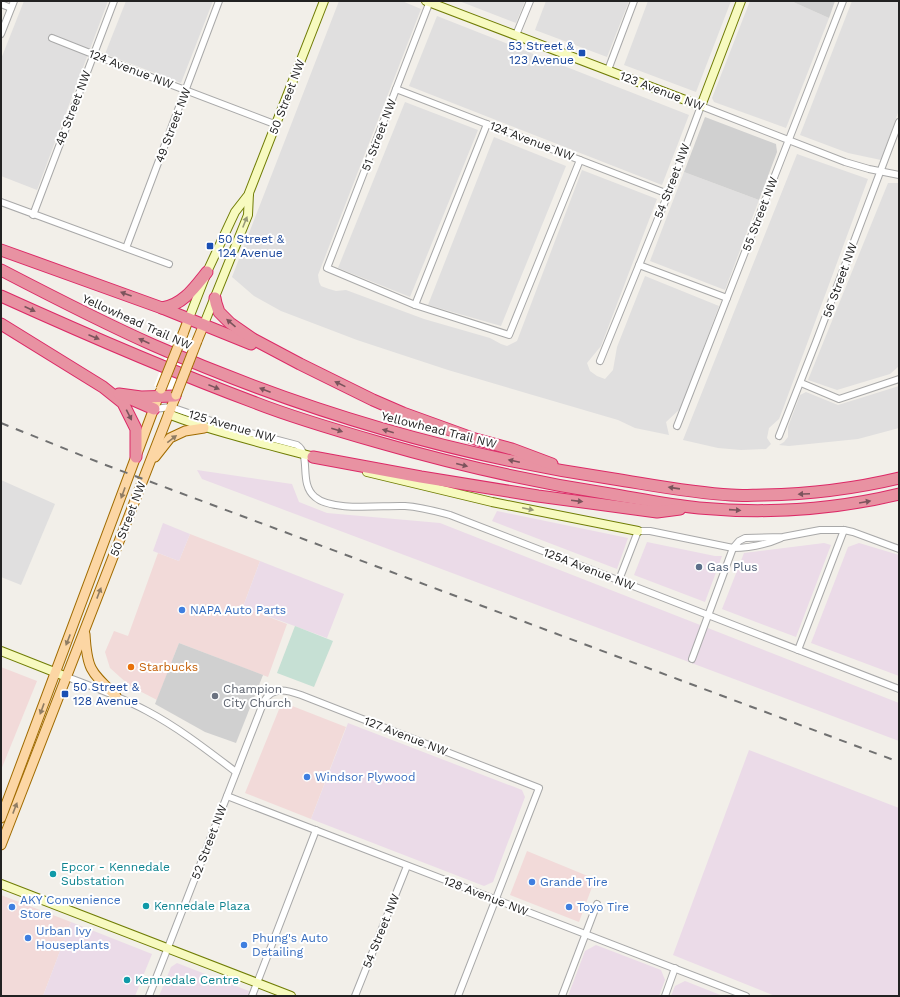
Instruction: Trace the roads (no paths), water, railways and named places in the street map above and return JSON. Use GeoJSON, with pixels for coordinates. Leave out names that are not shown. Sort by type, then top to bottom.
{"type":"FeatureCollection","features":[{"type":"Feature","properties":{"kind":"highway"},"geometry":{"type":"LineString","coordinates":[[1,250],[189,318],[300,364]]}},
{"type":"Feature","properties":{"kind":"highway","name":"Yellowhead Trail NW"},"geometry":{"type":"LineString","coordinates":[[1,270],[71,307],[155,346],[289,399],[375,427],[433,443],[525,464],[580,474],[731,496],[816,493],[899,478]]}},
{"type":"Feature","properties":{"kind":"highway"},"geometry":{"type":"LineString","coordinates":[[162,308],[169,307],[181,301],[190,293],[207,272]]}},
{"type":"Feature","properties":{"kind":"highway"},"geometry":{"type":"LineString","coordinates":[[1,296],[58,322],[258,404],[319,425],[438,460],[515,478],[696,508],[758,512],[816,509],[847,505],[899,494]]}},
{"type":"Feature","properties":{"kind":"highway"},"geometry":{"type":"LineString","coordinates":[[215,298],[219,312],[230,323],[253,339],[373,400],[403,413],[475,439],[512,449],[580,474]]}},
{"type":"Feature","properties":{"kind":"highway"},"geometry":{"type":"LineString","coordinates":[[1,324],[103,387],[123,404],[136,429],[136,457]]}},
{"type":"Feature","properties":{"kind":"highway"},"geometry":{"type":"LineString","coordinates":[[103,387],[154,409]]}},
{"type":"Feature","properties":{"kind":"highway"},"geometry":{"type":"LineString","coordinates":[[120,394],[141,397],[160,393],[175,395]]}},
{"type":"Feature","properties":{"kind":"highway"},"geometry":{"type":"LineString","coordinates":[[308,456],[421,478],[657,512],[696,508]]}},
{"type":"Feature","properties":{"kind":"main road","name":"50 Street NW"},"geometry":{"type":"LineString","coordinates":[[1,818],[189,318]]}},
{"type":"Feature","properties":{"kind":"main road","name":"50 Street NW"},"geometry":{"type":"LineString","coordinates":[[1,845],[175,395],[204,324]]}},
{"type":"Feature","properties":{"kind":"main road"},"geometry":{"type":"LineString","coordinates":[[154,409],[170,410]]}},
{"type":"Feature","properties":{"kind":"main road"},"geometry":{"type":"LineString","coordinates":[[149,465],[170,438],[185,431],[204,428]]}},
{"type":"Feature","properties":{"kind":"main road"},"geometry":{"type":"LineString","coordinates":[[85,630],[86,653],[90,666],[96,676],[116,696]]}},
{"type":"Feature","properties":{"kind":"street"},"geometry":{"type":"LineString","coordinates":[[1,34],[14,1]]}},
{"type":"Feature","properties":{"kind":"street","name":"48 Street NW"},"geometry":{"type":"LineString","coordinates":[[33,215],[114,1]]}},
{"type":"Feature","properties":{"kind":"street","name":"49 Street NW"},"geometry":{"type":"LineString","coordinates":[[126,248],[219,1]]}},
{"type":"Feature","properties":{"kind":"street","name":"50 Street NW"},"geometry":{"type":"LineString","coordinates":[[204,324],[248,215],[250,193],[324,1]]}},
{"type":"Feature","properties":{"kind":"street","name":"123 Avenue NW"},"geometry":{"type":"LineString","coordinates":[[429,1],[788,141],[845,162],[880,172],[899,175]]}},
{"type":"Feature","properties":{"kind":"street","name":"51 Street NW"},"geometry":{"type":"LineString","coordinates":[[415,306],[327,268],[429,1]]}},
{"type":"Feature","properties":{"kind":"street"},"geometry":{"type":"LineString","coordinates":[[516,35],[530,1]]}},
{"type":"Feature","properties":{"kind":"street"},"geometry":{"type":"LineString","coordinates":[[608,70],[634,1]]}},
{"type":"Feature","properties":{"kind":"street","name":"54 Street NW"},"geometry":{"type":"LineString","coordinates":[[600,361],[668,194],[741,1]]}},
{"type":"Feature","properties":{"kind":"street","name":"55 Street NW"},"geometry":{"type":"LineString","coordinates":[[677,426],[843,1]]}},
{"type":"Feature","properties":{"kind":"street"},"geometry":{"type":"LineString","coordinates":[[1,4],[11,8]]}},
{"type":"Feature","properties":{"kind":"street","name":"124 Avenue NW"},"geometry":{"type":"LineString","coordinates":[[52,38],[277,125]]}},
{"type":"Feature","properties":{"kind":"street","name":"124 Avenue NW"},"geometry":{"type":"LineString","coordinates":[[396,89],[668,194]]}},
{"type":"Feature","properties":{"kind":"street","name":"56 Street NW"},"geometry":{"type":"LineString","coordinates":[[779,436],[801,383],[899,122]]}},
{"type":"Feature","properties":{"kind":"street"},"geometry":{"type":"LineString","coordinates":[[487,124],[415,306],[509,335],[580,160]]}},
{"type":"Feature","properties":{"kind":"street","name":"50 Street NW"},"geometry":{"type":"LineString","coordinates":[[189,318],[207,272],[235,212],[250,193]]}},
{"type":"Feature","properties":{"kind":"street"},"geometry":{"type":"LineString","coordinates":[[1,202],[169,264]]}},
{"type":"Feature","properties":{"kind":"street"},"geometry":{"type":"LineString","coordinates":[[639,265],[727,298]]}},
{"type":"Feature","properties":{"kind":"street"},"geometry":{"type":"LineString","coordinates":[[801,383],[839,399],[899,379]]}},
{"type":"Feature","properties":{"kind":"street","name":"125 Avenue NW"},"geometry":{"type":"LineString","coordinates":[[170,410],[204,428],[308,456]]}},
{"type":"Feature","properties":{"kind":"street","name":"125 Avenue NW"},"geometry":{"type":"LineString","coordinates":[[170,410],[232,428],[293,443],[300,447],[308,456]]}},
{"type":"Feature","properties":{"kind":"street"},"geometry":{"type":"LineString","coordinates":[[308,456],[386,477],[492,502],[733,548],[746,548],[767,544],[782,537]]}},
{"type":"Feature","properties":{"kind":"street","name":"125A Avenue NW"},"geometry":{"type":"LineString","coordinates":[[308,456],[305,480],[308,489],[315,498],[326,504],[339,506],[406,506],[450,515],[899,689]]}},
{"type":"Feature","properties":{"kind":"street"},"geometry":{"type":"LineString","coordinates":[[692,659],[733,548],[739,541],[745,538],[782,537],[820,530],[844,530],[857,533],[899,549]]}},
{"type":"Feature","properties":{"kind":"street"},"geometry":{"type":"LineString","coordinates":[[798,650],[844,530]]}},
{"type":"Feature","properties":{"kind":"street"},"geometry":{"type":"LineString","coordinates":[[619,580],[638,531]]}},
{"type":"Feature","properties":{"kind":"street"},"geometry":{"type":"LineString","coordinates":[[1,652],[116,696],[147,711],[185,734],[236,772]]}},
{"type":"Feature","properties":{"kind":"street","name":"127 Avenue NW"},"geometry":{"type":"LineString","coordinates":[[273,691],[284,690],[301,695],[539,788],[496,899]]}},
{"type":"Feature","properties":{"kind":"street","name":"52 Street NW"},"geometry":{"type":"LineString","coordinates":[[149,996],[264,701],[273,691]]}},
{"type":"Feature","properties":{"kind":"street","name":"128 Avenue NW"},"geometry":{"type":"LineString","coordinates":[[227,796],[746,996]]}},
{"type":"Feature","properties":{"kind":"street"},"geometry":{"type":"LineString","coordinates":[[252,996],[316,830]]}},
{"type":"Feature","properties":{"kind":"street","name":"54 Street NW"},"geometry":{"type":"LineString","coordinates":[[355,996],[407,866]]}},
{"type":"Feature","properties":{"kind":"street"},"geometry":{"type":"LineString","coordinates":[[1,884],[291,996]]}},
{"type":"Feature","properties":{"kind":"street"},"geometry":{"type":"LineString","coordinates":[[458,996],[496,899]]}},
{"type":"Feature","properties":{"kind":"street"},"geometry":{"type":"LineString","coordinates":[[562,996],[597,904]]}},
{"type":"Feature","properties":{"kind":"street"},"geometry":{"type":"LineString","coordinates":[[664,996],[675,968]]}},
{"type":"Feature","properties":{"kind":"railway"},"geometry":{"type":"LineString","coordinates":[[1,423],[103,464],[899,762]]}},
{"type":"Feature","properties":{"kind":"place","name":"53 Street & 123 Avenue"},"geometry":{"type":"Point","coordinates":[582,53]}},
{"type":"Feature","properties":{"kind":"place","name":"50 Street & 124 Avenue"},"geometry":{"type":"Point","coordinates":[210,246]}},
{"type":"Feature","properties":{"kind":"place","name":"Gas Plus"},"geometry":{"type":"Point","coordinates":[699,567]}},
{"type":"Feature","properties":{"kind":"place","name":"NAPA Auto Parts"},"geometry":{"type":"Point","coordinates":[182,610]}},
{"type":"Feature","properties":{"kind":"place","name":"Starbucks"},"geometry":{"type":"Point","coordinates":[131,667]}},
{"type":"Feature","properties":{"kind":"place","name":"50 Street & 128 Avenue"},"geometry":{"type":"Point","coordinates":[65,694]}},
{"type":"Feature","properties":{"kind":"place","name":"Champion City Church"},"geometry":{"type":"Point","coordinates":[215,696]}},
{"type":"Feature","properties":{"kind":"place","name":"Windsor Plywood"},"geometry":{"type":"Point","coordinates":[307,777]}},
{"type":"Feature","properties":{"kind":"place","name":"Epcor - Kennedale Substation"},"geometry":{"type":"Point","coordinates":[53,874]}},
{"type":"Feature","properties":{"kind":"place","name":"Grande Tire"},"geometry":{"type":"Point","coordinates":[532,882]}},
{"type":"Feature","properties":{"kind":"place","name":"Kennedale Plaza"},"geometry":{"type":"Point","coordinates":[146,906]}},
{"type":"Feature","properties":{"kind":"place","name":"AKY Convenience Store"},"geometry":{"type":"Point","coordinates":[12,907]}},
{"type":"Feature","properties":{"kind":"place","name":"Toyo Tire"},"geometry":{"type":"Point","coordinates":[569,907]}},
{"type":"Feature","properties":{"kind":"place","name":"Urban Ivy Houseplants"},"geometry":{"type":"Point","coordinates":[28,938]}},
{"type":"Feature","properties":{"kind":"place","name":"Phung's Auto Detailing"},"geometry":{"type":"Point","coordinates":[244,945]}},
{"type":"Feature","properties":{"kind":"place","name":"Kennedale Centre"},"geometry":{"type":"Point","coordinates":[127,980]}}]}
